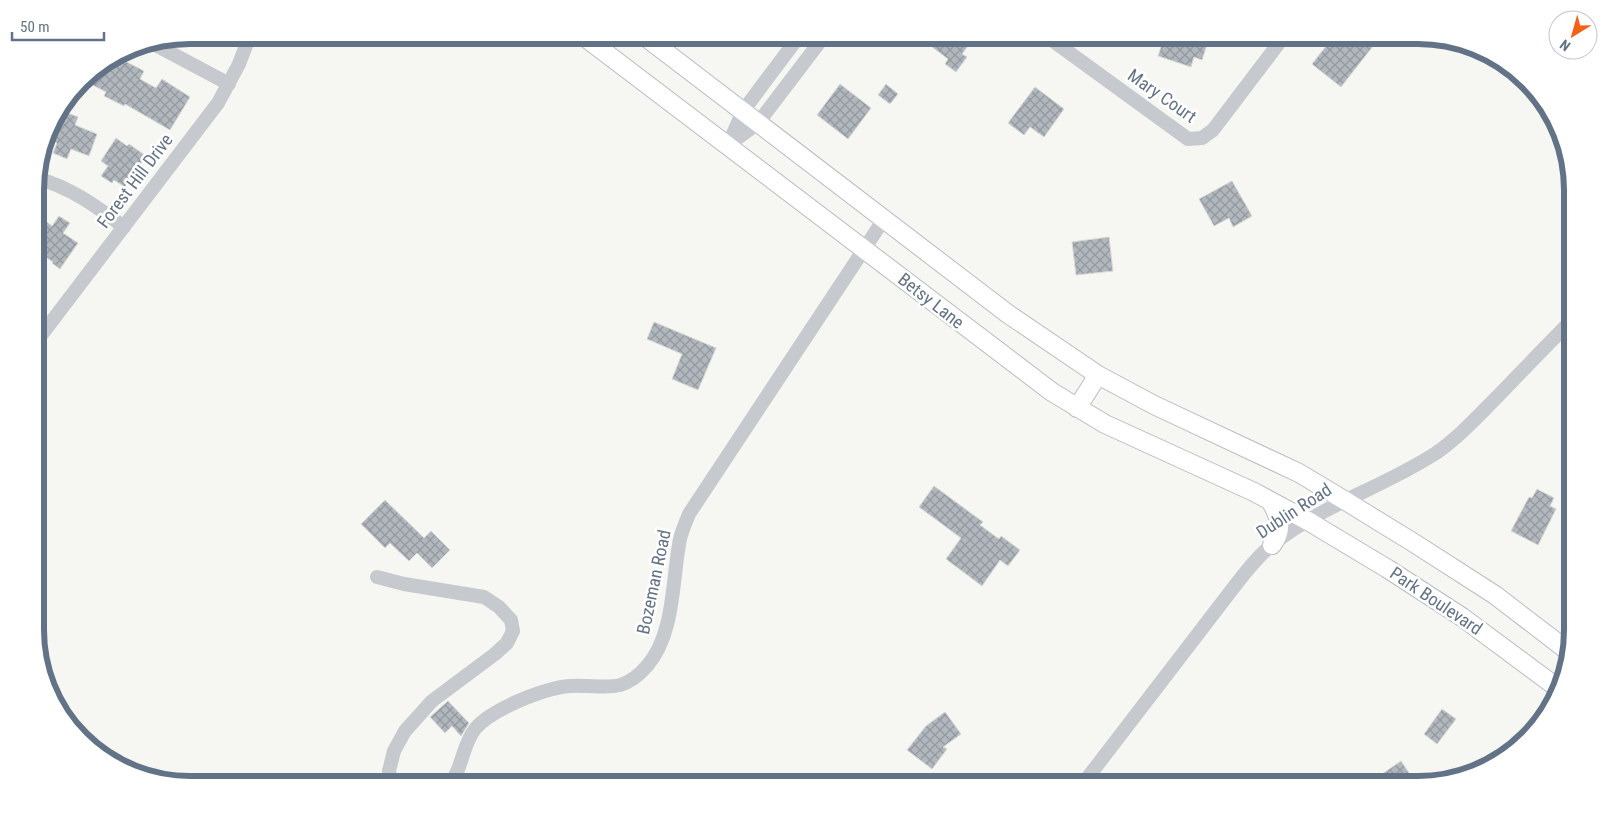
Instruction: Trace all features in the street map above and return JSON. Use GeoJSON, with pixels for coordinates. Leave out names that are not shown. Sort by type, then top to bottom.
{"type":"FeatureCollection","features":[{"type":"Feature","properties":{"kind":"main road","name":"Betsy Lane"},"geometry":{"type":"LineString","coordinates":[[594,44],[979,338],[1077,408],[1147,444],[1270,501],[1308,521]]}},
{"type":"Feature","properties":{"kind":"main road","name":"Betsy Lane"},"geometry":{"type":"LineString","coordinates":[[655,44],[1008,314],[1098,376],[1154,405],[1299,474],[1344,500]]}},
{"type":"Feature","properties":{"kind":"main road"},"geometry":{"type":"LineString","coordinates":[[1077,408],[1098,376]]}},
{"type":"Feature","properties":{"kind":"main road","name":"Park Boulevard"},"geometry":{"type":"LineString","coordinates":[[1344,500],[1414,542],[1495,596],[1563,647]]}},
{"type":"Feature","properties":{"kind":"main road"},"geometry":{"type":"LineString","coordinates":[[1270,501],[1276,508],[1280,522],[1278,534],[1272,545]]}},
{"type":"Feature","properties":{"kind":"main road","name":"Park Boulevard"},"geometry":{"type":"LineString","coordinates":[[1308,521],[1388,569],[1462,617],[1553,685]]}},
{"type":"Feature","properties":{"kind":"street","name":"Forest Hill Drive"},"geometry":{"type":"LineString","coordinates":[[44,332],[218,103],[229,84],[247,44]]}},
{"type":"Feature","properties":{"kind":"street"},"geometry":{"type":"LineString","coordinates":[[728,145],[743,111],[793,44]]}},
{"type":"Feature","properties":{"kind":"street"},"geometry":{"type":"LineString","coordinates":[[728,145],[758,122],[818,44]]}},
{"type":"Feature","properties":{"kind":"street","name":"Mary Court"},"geometry":{"type":"LineString","coordinates":[[1057,44],[1188,139],[1202,138],[1213,130],[1277,44]]}},
{"type":"Feature","properties":{"kind":"street"},"geometry":{"type":"LineString","coordinates":[[160,47],[229,84]]}},
{"type":"Feature","properties":{"kind":"street"},"geometry":{"type":"LineString","coordinates":[[786,53],[802,65]]}},
{"type":"Feature","properties":{"kind":"street"},"geometry":{"type":"LineString","coordinates":[[44,180],[59,185],[83,197],[124,227]]}},
{"type":"Feature","properties":{"kind":"street","name":"Bozeman Road"},"geometry":{"type":"LineString","coordinates":[[454,776],[475,730],[490,717],[510,705],[545,691],[569,686],[610,688],[631,681],[647,666],[661,644],[669,613],[681,538],[689,514],[884,219]]}},
{"type":"Feature","properties":{"kind":"street","name":"Dublin Road"},"geometry":{"type":"LineString","coordinates":[[1089,776],[1242,577],[1272,545],[1344,500],[1411,468],[1450,443],[1564,328]]}},
{"type":"Feature","properties":{"kind":"street"},"geometry":{"type":"LineString","coordinates":[[377,577],[404,584],[484,597],[499,607],[511,620],[513,631],[507,643],[432,701],[405,732],[394,751],[389,771],[390,776]]}},
{"type":"Feature","properties":{"kind":"building"},"geometry":{"type":"Polygon","coordinates":[[[928,44],[969,44],[962,54],[967,57],[956,72],[945,64],[948,59],[928,44]]]}},
{"type":"Feature","properties":{"kind":"building"},"geometry":{"type":"Polygon","coordinates":[[[1162,44],[1207,44],[1202,60],[1194,57],[1191,67],[1158,56],[1162,44]]]}},
{"type":"Feature","properties":{"kind":"building"},"geometry":{"type":"Polygon","coordinates":[[[1328,44],[1346,44],[1349,47],[1352,44],[1370,44],[1373,46],[1341,87],[1312,64],[1328,44]]]}},
{"type":"Feature","properties":{"kind":"building"},"geometry":{"type":"Polygon","coordinates":[[[123,60],[144,71],[140,79],[156,88],[162,79],[190,97],[170,130],[125,104],[124,106],[104,96],[106,92],[90,84],[101,74],[123,60]]]}},
{"type":"Feature","properties":{"kind":"building"},"geometry":{"type":"Polygon","coordinates":[[[840,84],[871,108],[848,139],[817,115],[840,84]]]}},
{"type":"Feature","properties":{"kind":"building"},"geometry":{"type":"Polygon","coordinates":[[[886,84],[898,94],[890,104],[878,95],[886,84]]]}},
{"type":"Feature","properties":{"kind":"building"},"geometry":{"type":"Polygon","coordinates":[[[1035,87],[1064,109],[1044,137],[1030,127],[1024,135],[1008,123],[1035,87]]]}},
{"type":"Feature","properties":{"kind":"building"},"geometry":{"type":"Polygon","coordinates":[[[66,112],[78,117],[75,125],[97,134],[89,156],[71,149],[67,159],[53,153],[57,143],[53,141],[66,112]]]}},
{"type":"Feature","properties":{"kind":"building"},"geometry":{"type":"Polygon","coordinates":[[[116,138],[127,146],[129,144],[146,156],[125,187],[114,180],[112,183],[101,176],[108,166],[101,161],[116,138]]]}},
{"type":"Feature","properties":{"kind":"building"},"geometry":{"type":"Polygon","coordinates":[[[1232,181],[1252,216],[1233,227],[1229,218],[1214,226],[1199,199],[1232,181]]]}},
{"type":"Feature","properties":{"kind":"building"},"geometry":{"type":"Polygon","coordinates":[[[59,216],[70,223],[63,233],[78,243],[60,269],[44,256],[44,220],[52,226],[59,216]]]}},
{"type":"Feature","properties":{"kind":"building"},"geometry":{"type":"Polygon","coordinates":[[[1109,237],[1113,271],[1076,275],[1072,242],[1109,237]]]}},
{"type":"Feature","properties":{"kind":"building"},"geometry":{"type":"Polygon","coordinates":[[[654,322],[716,348],[698,390],[672,379],[682,354],[647,339],[654,322]]]}},
{"type":"Feature","properties":{"kind":"building"},"geometry":{"type":"Polygon","coordinates":[[[934,486],[983,522],[980,525],[999,539],[1001,536],[1020,550],[1008,566],[1000,560],[982,586],[946,559],[961,538],[919,507],[934,486]]]}},
{"type":"Feature","properties":{"kind":"building"},"geometry":{"type":"Polygon","coordinates":[[[1537,489],[1554,498],[1550,506],[1556,509],[1538,545],[1511,531],[1529,497],[1532,498],[1537,489]]]}},
{"type":"Feature","properties":{"kind":"building"},"geometry":{"type":"Polygon","coordinates":[[[385,500],[424,538],[431,531],[450,550],[432,568],[417,553],[409,561],[390,543],[385,548],[361,524],[385,500]]]}},
{"type":"Feature","properties":{"kind":"building"},"geometry":{"type":"Polygon","coordinates":[[[448,701],[469,723],[461,736],[452,726],[445,733],[430,717],[448,701]]]}},
{"type":"Feature","properties":{"kind":"building"},"geometry":{"type":"Polygon","coordinates":[[[1442,709],[1456,719],[1437,744],[1424,734],[1442,709]]]}},
{"type":"Feature","properties":{"kind":"building"},"geometry":{"type":"Polygon","coordinates":[[[945,712],[961,734],[943,747],[947,749],[932,769],[907,750],[926,726],[945,712]]]}},
{"type":"Feature","properties":{"kind":"building"},"geometry":{"type":"Polygon","coordinates":[[[1401,761],[1411,776],[1379,776],[1401,761]]]}}]}
